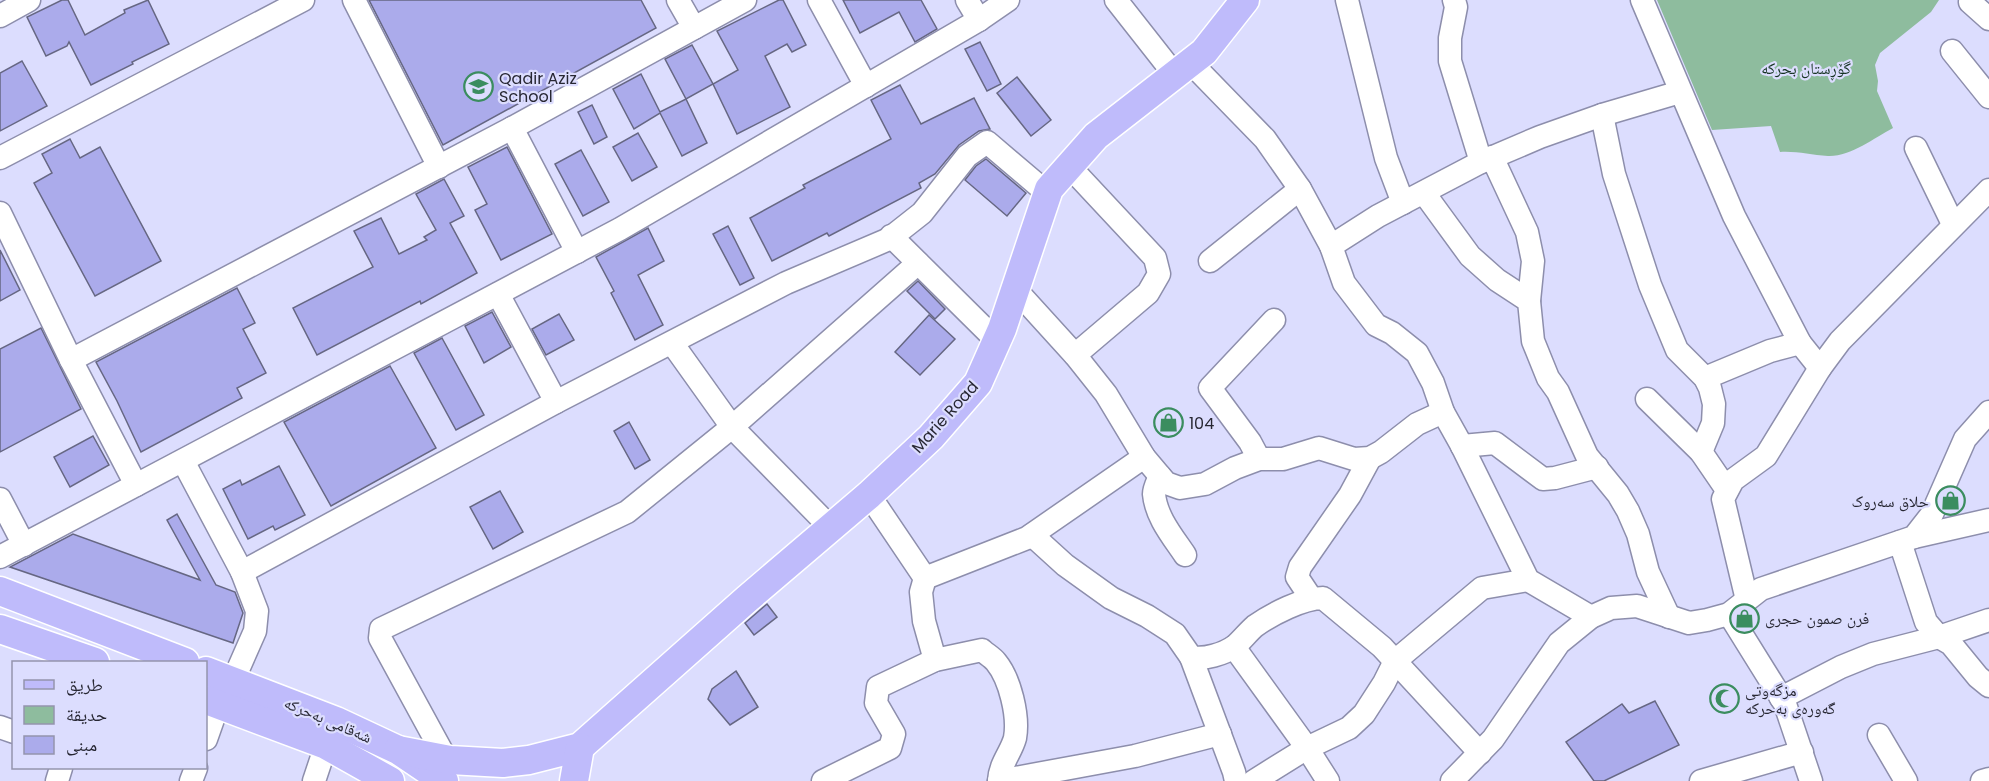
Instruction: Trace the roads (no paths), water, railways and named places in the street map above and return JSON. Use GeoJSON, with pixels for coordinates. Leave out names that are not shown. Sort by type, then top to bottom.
{"type":"FeatureCollection","features":[{"type":"Feature","properties":{"kind":"main road","name":"Marie Road"},"geometry":{"type":"LineString","coordinates":[[580,747],[869,495],[931,437],[978,383],[997,341],[1047,193],[1096,136],[1204,52],[1245,0]]}},
{"type":"Feature","properties":{"kind":"main road"},"geometry":{"type":"LineString","coordinates":[[0,591],[180,661]]}},
{"type":"Feature","properties":{"kind":"main road"},"geometry":{"type":"LineString","coordinates":[[0,629],[92,661]]}},
{"type":"Feature","properties":{"kind":"main road","name":"شەقامی بەحرکە"},"geometry":{"type":"LineString","coordinates":[[207,670],[336,721],[445,770],[477,763],[512,762],[555,755],[580,747]]}},
{"type":"Feature","properties":{"kind":"main road","name":"شەقامی بەحرکە"},"geometry":{"type":"LineString","coordinates":[[212,702],[326,745],[390,781]]}},
{"type":"Feature","properties":{"kind":"main road"},"geometry":{"type":"LineString","coordinates":[[574,781],[580,747]]}},
{"type":"Feature","properties":{"kind":"street"},"geometry":{"type":"LineString","coordinates":[[0,16],[29,0]]}},
{"type":"Feature","properties":{"kind":"street"},"geometry":{"type":"LineString","coordinates":[[0,158],[303,0]]}},
{"type":"Feature","properties":{"kind":"street"},"geometry":{"type":"LineString","coordinates":[[354,0],[439,167]]}},
{"type":"Feature","properties":{"kind":"street"},"geometry":{"type":"LineString","coordinates":[[678,0],[694,28]]}},
{"type":"Feature","properties":{"kind":"street"},"geometry":{"type":"LineString","coordinates":[[71,360],[439,167],[746,0]]}},
{"type":"Feature","properties":{"kind":"street"},"geometry":{"type":"LineString","coordinates":[[819,0],[866,86]]}},
{"type":"Feature","properties":{"kind":"street"},"geometry":{"type":"LineString","coordinates":[[967,0],[979,20]]}},
{"type":"Feature","properties":{"kind":"street"},"geometry":{"type":"LineString","coordinates":[[0,558],[620,229],[979,20],[1008,0]]}},
{"type":"Feature","properties":{"kind":"street"},"geometry":{"type":"LineString","coordinates":[[1116,0],[1183,69],[1265,139],[1300,189],[1331,246],[1344,284],[1376,325],[1392,333],[1416,353],[1433,383],[1443,412],[1528,580],[1592,617]]}},
{"type":"Feature","properties":{"kind":"street"},"geometry":{"type":"LineString","coordinates":[[1347,0],[1386,158],[1403,203]]}},
{"type":"Feature","properties":{"kind":"street"},"geometry":{"type":"LineString","coordinates":[[1454,0],[1456,8],[1450,38],[1450,61],[1486,160],[1527,232],[1533,261],[1530,301],[1533,341],[1587,456],[1618,494],[1628,511],[1638,534],[1648,572],[1669,617]]}},
{"type":"Feature","properties":{"kind":"street"},"geometry":{"type":"LineString","coordinates":[[1642,0],[1734,216],[1800,343],[1820,368]]}},
{"type":"Feature","properties":{"kind":"street"},"geometry":{"type":"LineString","coordinates":[[1970,2],[1989,19]]}},
{"type":"Feature","properties":{"kind":"street"},"geometry":{"type":"LineString","coordinates":[[1952,51],[1989,97]]}},
{"type":"Feature","properties":{"kind":"street"},"geometry":{"type":"LineString","coordinates":[[1331,246],[1378,216],[1486,160],[1540,137],[1602,115],[1680,92]]}},
{"type":"Feature","properties":{"kind":"street"},"geometry":{"type":"LineString","coordinates":[[1602,115],[1614,174],[1650,285],[1677,350],[1705,378],[1710,388],[1714,404],[1713,423],[1701,452]]}},
{"type":"Feature","properties":{"kind":"street"},"geometry":{"type":"LineString","coordinates":[[512,128],[577,252]]}},
{"type":"Feature","properties":{"kind":"street"},"geometry":{"type":"LineString","coordinates":[[242,572],[556,402],[786,283],[891,236],[921,213],[968,156],[987,142],[1047,193]]}},
{"type":"Feature","properties":{"kind":"street"},"geometry":{"type":"LineString","coordinates":[[1917,148],[1953,224]]}},
{"type":"Feature","properties":{"kind":"street"},"geometry":{"type":"LineString","coordinates":[[1069,166],[1155,258],[1159,274],[1148,293],[1075,355]]}},
{"type":"Feature","properties":{"kind":"street"},"geometry":{"type":"LineString","coordinates":[[1210,261],[1300,189]]}},
{"type":"Feature","properties":{"kind":"street"},"geometry":{"type":"LineString","coordinates":[[1747,600],[1723,499],[1727,490],[1733,480],[1766,456],[1820,368],[1840,341],[1989,190]]}},
{"type":"Feature","properties":{"kind":"street"},"geometry":{"type":"LineString","coordinates":[[1424,193],[1470,256],[1497,280],[1530,301]]}},
{"type":"Feature","properties":{"kind":"street"},"geometry":{"type":"LineString","coordinates":[[0,213],[71,360],[136,485]]}},
{"type":"Feature","properties":{"kind":"street"},"geometry":{"type":"LineString","coordinates":[[891,236],[997,341]]}},
{"type":"Feature","properties":{"kind":"street"},"geometry":{"type":"LineString","coordinates":[[445,770],[380,638],[381,629],[627,512],[732,427],[918,263]]}},
{"type":"Feature","properties":{"kind":"street"},"geometry":{"type":"LineString","coordinates":[[1015,289],[1075,355],[1106,394],[1144,457],[1166,483],[1179,488],[1205,484],[1235,468],[1259,459],[1282,459],[1319,448],[1354,459],[1370,458],[1417,424],[1443,412]]}},
{"type":"Feature","properties":{"kind":"street"},"geometry":{"type":"LineString","coordinates":[[498,294],[556,402]]}},
{"type":"Feature","properties":{"kind":"street"},"geometry":{"type":"LineString","coordinates":[[1259,459],[1250,442],[1210,388],[1274,320]]}},
{"type":"Feature","properties":{"kind":"street"},"geometry":{"type":"LineString","coordinates":[[672,343],[732,427],[831,528]]}},
{"type":"Feature","properties":{"kind":"street"},"geometry":{"type":"LineString","coordinates":[[1705,378],[1770,351],[1800,343]]}},
{"type":"Feature","properties":{"kind":"street"},"geometry":{"type":"LineString","coordinates":[[1647,399],[1701,452],[1727,490]]}},
{"type":"Feature","properties":{"kind":"street"},"geometry":{"type":"LineString","coordinates":[[1907,540],[1932,514],[1965,439],[1989,411]]}},
{"type":"Feature","properties":{"kind":"street"},"geometry":{"type":"LineString","coordinates":[[1462,446],[1495,443],[1543,478],[1555,478],[1597,467]]}},
{"type":"Feature","properties":{"kind":"street"},"geometry":{"type":"LineString","coordinates":[[925,578],[1032,535],[1144,457]]}},
{"type":"Feature","properties":{"kind":"street"},"geometry":{"type":"LineString","coordinates":[[1311,598],[1298,577],[1300,567],[1350,495],[1370,458]]}},
{"type":"Feature","properties":{"kind":"street"},"geometry":{"type":"LineString","coordinates":[[183,460],[242,572],[256,611],[255,632],[233,681]]}},
{"type":"Feature","properties":{"kind":"street"},"geometry":{"type":"LineString","coordinates":[[1160,476],[1153,492],[1157,508],[1164,524],[1185,555]]}},
{"type":"Feature","properties":{"kind":"street"},"geometry":{"type":"LineString","coordinates":[[869,495],[925,578],[921,592],[924,621],[935,660]]}},
{"type":"Feature","properties":{"kind":"street"},"geometry":{"type":"LineString","coordinates":[[0,499],[24,545]]}},
{"type":"Feature","properties":{"kind":"street"},"geometry":{"type":"LineString","coordinates":[[1452,781],[1493,740],[1559,643],[1592,617],[1611,608],[1637,606],[1689,623],[1729,614],[1761,589],[1907,540],[1989,520]]}},
{"type":"Feature","properties":{"kind":"street"},"geometry":{"type":"LineString","coordinates":[[1032,535],[1065,565],[1111,598],[1147,616],[1175,634],[1191,657],[1236,781]]}},
{"type":"Feature","properties":{"kind":"street"},"geometry":{"type":"LineString","coordinates":[[1907,540],[1926,622],[1939,637],[1951,644],[1978,677],[1989,686]]}},
{"type":"Feature","properties":{"kind":"street"},"geometry":{"type":"LineString","coordinates":[[1254,781],[1307,748],[1349,728],[1364,714],[1395,661],[1482,588],[1528,580]]}},
{"type":"Feature","properties":{"kind":"street"},"geometry":{"type":"LineString","coordinates":[[1191,657],[1201,659],[1234,647],[1255,627],[1278,613],[1311,598],[1323,598],[1382,647],[1480,753]]}},
{"type":"Feature","properties":{"kind":"street"},"geometry":{"type":"LineString","coordinates":[[1729,614],[1785,704],[1811,781]]}},
{"type":"Feature","properties":{"kind":"street"},"geometry":{"type":"LineString","coordinates":[[1781,698],[1841,667],[1873,654],[1939,637],[1989,620]]}},
{"type":"Feature","properties":{"kind":"street"},"geometry":{"type":"LineString","coordinates":[[1234,647],[1328,781]]}},
{"type":"Feature","properties":{"kind":"street"},"geometry":{"type":"LineString","coordinates":[[823,781],[890,748],[894,734],[876,703],[878,687],[935,660],[982,650],[997,663],[1016,712],[1014,739],[1000,769],[999,781],[1135,756],[1220,734]]}},
{"type":"Feature","properties":{"kind":"street"},"geometry":{"type":"LineString","coordinates":[[207,733],[212,702]]}},
{"type":"Feature","properties":{"kind":"street"},"geometry":{"type":"LineString","coordinates":[[1880,735],[1906,781]]}},
{"type":"Feature","properties":{"kind":"street"},"geometry":{"type":"LineString","coordinates":[[314,781],[326,745]]}},
{"type":"Feature","properties":{"kind":"street"},"geometry":{"type":"LineString","coordinates":[[1703,781],[1802,752]]}},
{"type":"Feature","properties":{"kind":"street"},"geometry":{"type":"LineString","coordinates":[[1982,781],[1989,778]]}},
{"type":"Feature","properties":{"kind":"place","name":"Qadir Aziz School"},"geometry":{"type":"Point","coordinates":[478,87]}},
{"type":"Feature","properties":{"kind":"place","name":"104"},"geometry":{"type":"Point","coordinates":[1168,423]}},
{"type":"Feature","properties":{"kind":"place","name":"حلاق سەروک"},"geometry":{"type":"Point","coordinates":[1950,501]}},
{"type":"Feature","properties":{"kind":"place","name":"فرن صمون حجری"},"geometry":{"type":"Point","coordinates":[1744,618]}},
{"type":"Feature","properties":{"kind":"place","name":"مزگەوتی گەورەی بەحرکە"},"geometry":{"type":"Point","coordinates":[1724,699]}},
{"type":"Feature","properties":{"kind":"park label","name":"گۆڕستان بحركه‌"},"geometry":{"type":"Point","coordinates":[1806,68]}}]}
